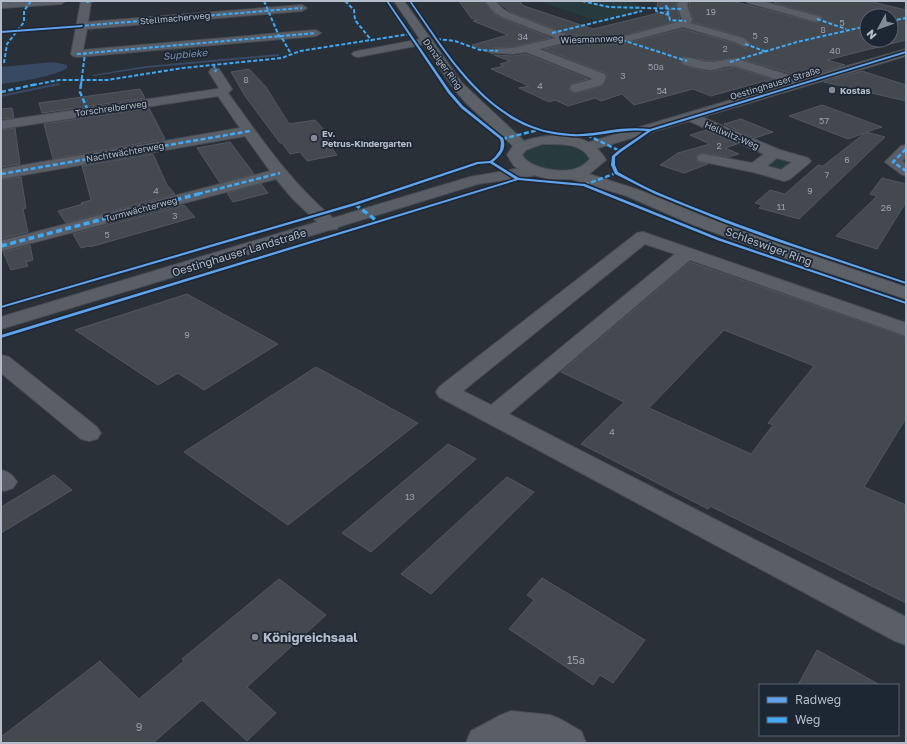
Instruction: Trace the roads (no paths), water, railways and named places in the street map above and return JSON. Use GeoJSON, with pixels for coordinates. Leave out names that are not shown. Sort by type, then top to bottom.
{"type":"FeatureCollection","features":[{"type":"Feature","properties":{"kind":"main road","name":"Danziger Ring"},"geometry":{"type":"LineString","coordinates":[[399,1],[458,86],[472,101],[521,146]]}},
{"type":"Feature","properties":{"kind":"main road","name":"Danziger Ring"},"geometry":{"type":"LineString","coordinates":[[494,120],[541,140]]}},
{"type":"Feature","properties":{"kind":"main road"},"geometry":{"type":"LineString","coordinates":[[541,140],[566,141],[588,147],[596,153],[598,160],[594,166],[584,171],[572,174],[552,174],[532,171],[516,161],[514,156],[515,151],[521,146],[541,140]]}},
{"type":"Feature","properties":{"kind":"main road","name":"Schleswiger Ring"},"geometry":{"type":"LineString","coordinates":[[594,166],[633,193]]}},
{"type":"Feature","properties":{"kind":"main road","name":"Schleswiger Ring"},"geometry":{"type":"LineString","coordinates":[[572,174],[633,193],[697,220],[788,254],[906,293]]}},
{"type":"Feature","properties":{"kind":"street"},"geometry":{"type":"LineString","coordinates":[[1,4],[61,1]]}},
{"type":"Feature","properties":{"kind":"street"},"geometry":{"type":"LineString","coordinates":[[89,1],[82,26],[77,54],[316,33]]}},
{"type":"Feature","properties":{"kind":"street"},"geometry":{"type":"LineString","coordinates":[[490,1],[499,11],[506,15],[568,39]]}},
{"type":"Feature","properties":{"kind":"street"},"geometry":{"type":"LineString","coordinates":[[684,1],[682,5],[686,20],[682,24],[739,40],[745,44]]}},
{"type":"Feature","properties":{"kind":"street"},"geometry":{"type":"LineString","coordinates":[[751,1],[817,20]]}},
{"type":"Feature","properties":{"kind":"street"},"geometry":{"type":"LineString","coordinates":[[266,6],[279,36]]}},
{"type":"Feature","properties":{"kind":"street","name":"Stellmacherweg"},"geometry":{"type":"LineString","coordinates":[[82,26],[266,6],[302,8]]}},
{"type":"Feature","properties":{"kind":"street","name":"Wiesmannweg"},"geometry":{"type":"LineString","coordinates":[[498,51],[513,51],[568,39],[622,40],[682,24]]}},
{"type":"Feature","properties":{"kind":"street"},"geometry":{"type":"LineString","coordinates":[[358,54],[427,41]]}},
{"type":"Feature","properties":{"kind":"street"},"geometry":{"type":"LineString","coordinates":[[527,48],[600,77],[598,82],[576,88]]}},
{"type":"Feature","properties":{"kind":"street","name":"Oestinghauser Straße"},"geometry":{"type":"LineString","coordinates":[[588,147],[906,52]]}},
{"type":"Feature","properties":{"kind":"street"},"geometry":{"type":"LineString","coordinates":[[687,61],[709,66],[730,62],[737,63],[801,83]]}},
{"type":"Feature","properties":{"kind":"street"},"geometry":{"type":"LineString","coordinates":[[215,72],[226,89],[221,92],[295,193],[331,225]]}},
{"type":"Feature","properties":{"kind":"street","name":"Torschreiberweg"},"geometry":{"type":"LineString","coordinates":[[1,125],[221,92]]}},
{"type":"Feature","properties":{"kind":"street","name":"Hellwitz-Weg"},"geometry":{"type":"LineString","coordinates":[[690,117],[775,153],[803,161],[784,176],[755,168]]}},
{"type":"Feature","properties":{"kind":"street","name":"Nachtwächterweg"},"geometry":{"type":"LineString","coordinates":[[1,174],[250,131]]}},
{"type":"Feature","properties":{"kind":"street"},"geometry":{"type":"LineString","coordinates":[[906,149],[893,162],[906,171]]}},
{"type":"Feature","properties":{"kind":"street","name":"Hellwitz-Weg"},"geometry":{"type":"LineString","coordinates":[[755,168],[775,153]]}},
{"type":"Feature","properties":{"kind":"street"},"geometry":{"type":"LineString","coordinates":[[704,158],[755,168]]}},
{"type":"Feature","properties":{"kind":"street","name":"Oestinghauser Landstraße"},"geometry":{"type":"LineString","coordinates":[[476,180],[516,161]]}},
{"type":"Feature","properties":{"kind":"street","name":"Oestinghauser Landstraße"},"geometry":{"type":"LineString","coordinates":[[1,323],[331,225],[476,180],[532,171]]}},
{"type":"Feature","properties":{"kind":"street","name":"Turmwächterweg"},"geometry":{"type":"LineString","coordinates":[[1,246],[280,173]]}},
{"type":"Feature","properties":{"kind":"street"},"geometry":{"type":"LineString","coordinates":[[906,330],[643,237],[447,392],[906,632]]}},
{"type":"Feature","properties":{"kind":"street"},"geometry":{"type":"LineString","coordinates":[[492,416],[687,253]]}},
{"type":"Feature","properties":{"kind":"street"},"geometry":{"type":"LineString","coordinates":[[1,362],[89,433]]}},
{"type":"Feature","properties":{"kind":"street"},"geometry":{"type":"LineString","coordinates":[[483,743],[511,727],[550,731],[569,743]]}},
{"type":"Feature","properties":{"kind":"water"},"geometry":{"type":"Polygon","coordinates":[[[54,62],[67,65],[67,68],[53,74],[1,84],[1,67],[54,62]]]}},
{"type":"Feature","properties":{"kind":"waterway","name":"Supbieke"},"geometry":{"type":"LineString","coordinates":[[94,75],[146,67],[278,55]]}},
{"type":"Feature","properties":{"kind":"waterway","name":"Supbieke"},"geometry":{"type":"LineString","coordinates":[[1,96],[58,84]]}},
{"type":"Feature","properties":{"kind":"place","name":"Kostas"},"geometry":{"type":"Point","coordinates":[832,90]}},
{"type":"Feature","properties":{"kind":"place","name":"Ev. Petrus-Kindergarten"},"geometry":{"type":"Point","coordinates":[314,138]}},
{"type":"Feature","properties":{"kind":"place","name":"Königreichsaal"},"geometry":{"type":"Point","coordinates":[255,637]}}]}
